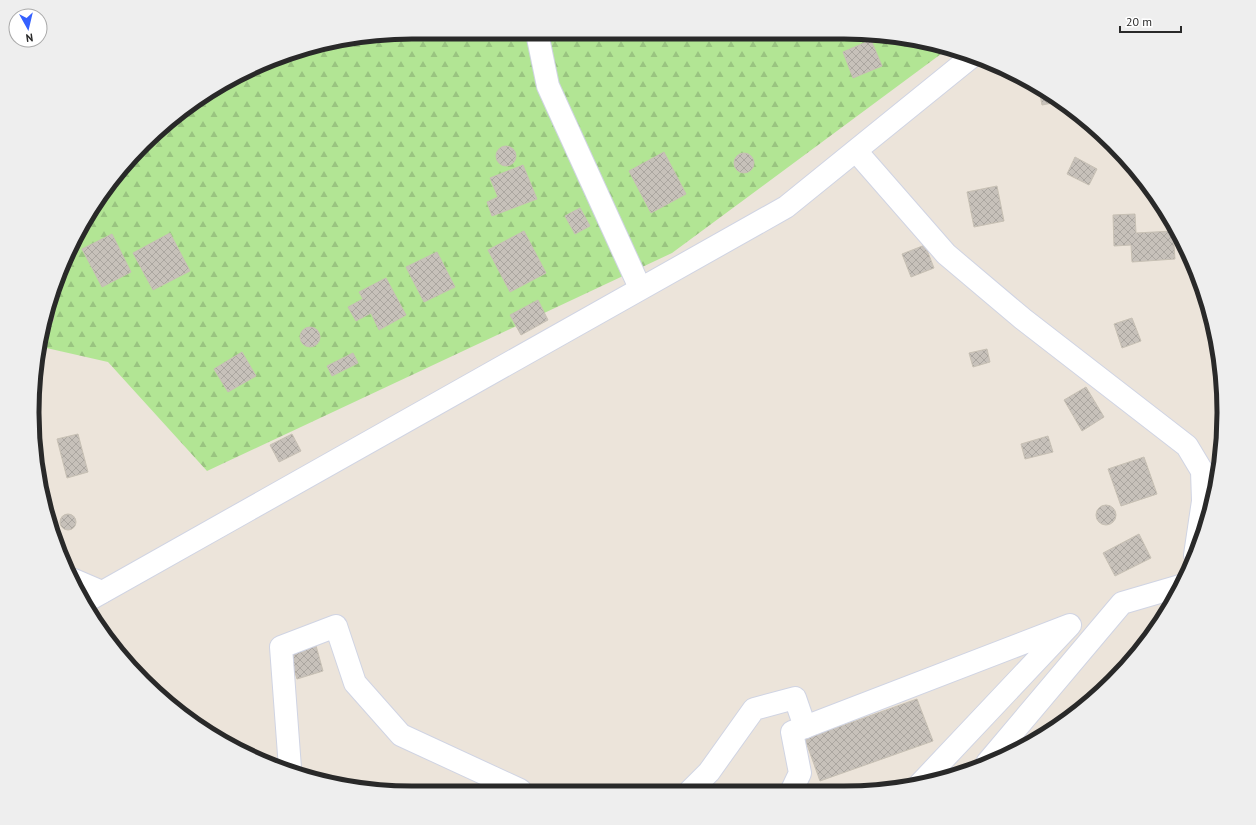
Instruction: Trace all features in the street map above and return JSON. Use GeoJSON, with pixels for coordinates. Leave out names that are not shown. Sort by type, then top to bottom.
{"type":"FeatureCollection","features":[{"type":"Feature","properties":{"kind":"street"},"geometry":{"type":"LineString","coordinates":[[538,39],[548,86],[640,288]]}},
{"type":"Feature","properties":{"kind":"street"},"geometry":{"type":"LineString","coordinates":[[89,599],[786,207],[967,60]]}},
{"type":"Feature","properties":{"kind":"street"},"geometry":{"type":"LineString","coordinates":[[856,151],[946,254],[1023,319],[1187,446],[1202,471],[1203,501],[1200,524]]}},
{"type":"Feature","properties":{"kind":"street"},"geometry":{"type":"LineString","coordinates":[[81,583],[102,592]]}},
{"type":"Feature","properties":{"kind":"street"},"geometry":{"type":"LineString","coordinates":[[995,754],[1122,603],[1173,588]]}},
{"type":"Feature","properties":{"kind":"street"},"geometry":{"type":"LineString","coordinates":[[794,786],[800,774],[792,732],[1070,625],[927,776]]}},
{"type":"Feature","properties":{"kind":"street"},"geometry":{"type":"LineString","coordinates":[[290,765],[281,647],[336,626],[356,683],[402,735],[511,786]]}},
{"type":"Feature","properties":{"kind":"street"},"geometry":{"type":"LineString","coordinates":[[695,786],[709,772],[754,709],[795,698],[805,727]]}},
{"type":"Feature","properties":{"kind":"street"},"geometry":{"type":"LineString","coordinates":[[485,786],[497,780]]}},
{"type":"Feature","properties":{"kind":"green space"},"geometry":{"type":"Polygon","coordinates":[[[412,39],[844,39],[892,42],[943,53],[672,253],[207,471],[108,362],[45,348],[52,316],[67,270],[89,226],[116,185],[148,148],[166,132],[205,102],[226,89],[270,67],[292,59],[340,46],[364,42],[412,39]]]}},
{"type":"Feature","properties":{"kind":"building"},"geometry":{"type":"Polygon","coordinates":[[[871,40],[882,66],[853,78],[843,52],[871,40]]]}},
{"type":"Feature","properties":{"kind":"building"},"geometry":{"type":"Polygon","coordinates":[[[1040,95],[1052,103],[1042,105],[1040,95]]]}},
{"type":"Feature","properties":{"kind":"building"},"geometry":{"type":"Polygon","coordinates":[[[506,146],[513,149],[516,156],[513,163],[506,166],[499,163],[496,156],[499,149],[506,146]]]}},
{"type":"Feature","properties":{"kind":"building"},"geometry":{"type":"Polygon","coordinates":[[[664,152],[686,194],[651,213],[629,171],[664,152]]]}},
{"type":"Feature","properties":{"kind":"building"},"geometry":{"type":"Polygon","coordinates":[[[744,153],[751,156],[754,163],[751,170],[744,173],[737,170],[734,163],[737,156],[744,153]]]}},
{"type":"Feature","properties":{"kind":"building"},"geometry":{"type":"Polygon","coordinates":[[[1075,157],[1097,169],[1089,185],[1067,174],[1075,157]]]}},
{"type":"Feature","properties":{"kind":"building"},"geometry":{"type":"Polygon","coordinates":[[[523,165],[537,199],[492,216],[487,202],[498,197],[490,178],[523,165]]]}},
{"type":"Feature","properties":{"kind":"building"},"geometry":{"type":"Polygon","coordinates":[[[997,186],[1004,221],[974,227],[967,192],[997,186]]]}},
{"type":"Feature","properties":{"kind":"building"},"geometry":{"type":"Polygon","coordinates":[[[580,208],[590,226],[575,234],[565,216],[580,208]]]}},
{"type":"Feature","properties":{"kind":"building"},"geometry":{"type":"Polygon","coordinates":[[[1135,214],[1136,233],[1170,231],[1174,238],[1175,259],[1132,262],[1131,245],[1114,246],[1113,215],[1135,214]]]}},
{"type":"Feature","properties":{"kind":"building"},"geometry":{"type":"Polygon","coordinates":[[[524,231],[546,273],[510,292],[488,250],[524,231]]]}},
{"type":"Feature","properties":{"kind":"building"},"geometry":{"type":"Polygon","coordinates":[[[170,233],[190,271],[153,290],[133,253],[170,233]]]}},
{"type":"Feature","properties":{"kind":"building"},"geometry":{"type":"Polygon","coordinates":[[[112,234],[131,272],[102,287],[82,249],[112,234]]]}},
{"type":"Feature","properties":{"kind":"building"},"geometry":{"type":"Polygon","coordinates":[[[925,245],[934,268],[911,277],[902,254],[925,245]]]}},
{"type":"Feature","properties":{"kind":"building"},"geometry":{"type":"Polygon","coordinates":[[[437,252],[455,287],[424,302],[406,267],[437,252]]]}},
{"type":"Feature","properties":{"kind":"building"},"geometry":{"type":"Polygon","coordinates":[[[386,278],[406,315],[379,330],[371,313],[356,321],[348,307],[363,299],[359,292],[386,278]]]}},
{"type":"Feature","properties":{"kind":"building"},"geometry":{"type":"Polygon","coordinates":[[[538,300],[548,320],[521,335],[510,315],[538,300]]]}},
{"type":"Feature","properties":{"kind":"building"},"geometry":{"type":"Polygon","coordinates":[[[53,312],[54,314],[53,321],[50,323],[53,312]]]}},
{"type":"Feature","properties":{"kind":"building"},"geometry":{"type":"Polygon","coordinates":[[[1132,318],[1141,341],[1122,348],[1114,324],[1132,318]]]}},
{"type":"Feature","properties":{"kind":"building"},"geometry":{"type":"Polygon","coordinates":[[[310,327],[317,330],[320,337],[317,344],[310,347],[303,344],[300,337],[303,330],[310,327]]]}},
{"type":"Feature","properties":{"kind":"building"},"geometry":{"type":"Polygon","coordinates":[[[987,349],[990,362],[973,367],[969,353],[987,349]]]}},
{"type":"Feature","properties":{"kind":"building"},"geometry":{"type":"Polygon","coordinates":[[[242,352],[256,376],[228,392],[214,369],[242,352]]]}},
{"type":"Feature","properties":{"kind":"building"},"geometry":{"type":"Polygon","coordinates":[[[353,353],[358,363],[332,376],[327,366],[353,353]]]}},
{"type":"Feature","properties":{"kind":"building"},"geometry":{"type":"Polygon","coordinates":[[[1086,387],[1104,417],[1082,431],[1064,400],[1086,387]]]}},
{"type":"Feature","properties":{"kind":"building"},"geometry":{"type":"Polygon","coordinates":[[[78,434],[88,472],[67,478],[57,439],[78,434]]]}},
{"type":"Feature","properties":{"kind":"building"},"geometry":{"type":"Polygon","coordinates":[[[292,434],[301,451],[279,462],[270,445],[292,434]]]}},
{"type":"Feature","properties":{"kind":"building"},"geometry":{"type":"Polygon","coordinates":[[[1048,436],[1053,452],[1025,459],[1021,444],[1048,436]]]}},
{"type":"Feature","properties":{"kind":"building"},"geometry":{"type":"Polygon","coordinates":[[[1144,457],[1157,494],[1121,506],[1108,469],[1144,457]]]}},
{"type":"Feature","properties":{"kind":"building"},"geometry":{"type":"Polygon","coordinates":[[[1106,505],[1113,508],[1116,515],[1113,522],[1106,525],[1099,522],[1096,515],[1099,508],[1106,505]]]}},
{"type":"Feature","properties":{"kind":"building"},"geometry":{"type":"Polygon","coordinates":[[[68,514],[74,516],[76,522],[74,528],[68,530],[62,528],[60,522],[62,516],[68,514]]]}},
{"type":"Feature","properties":{"kind":"building"},"geometry":{"type":"Polygon","coordinates":[[[1139,534],[1151,558],[1115,576],[1103,553],[1139,534]]]}},
{"type":"Feature","properties":{"kind":"building"},"geometry":{"type":"Polygon","coordinates":[[[315,642],[323,671],[297,679],[288,650],[315,642]]]}},
{"type":"Feature","properties":{"kind":"building"},"geometry":{"type":"Polygon","coordinates":[[[917,699],[933,741],[820,781],[805,739],[917,699]]]}}]}
